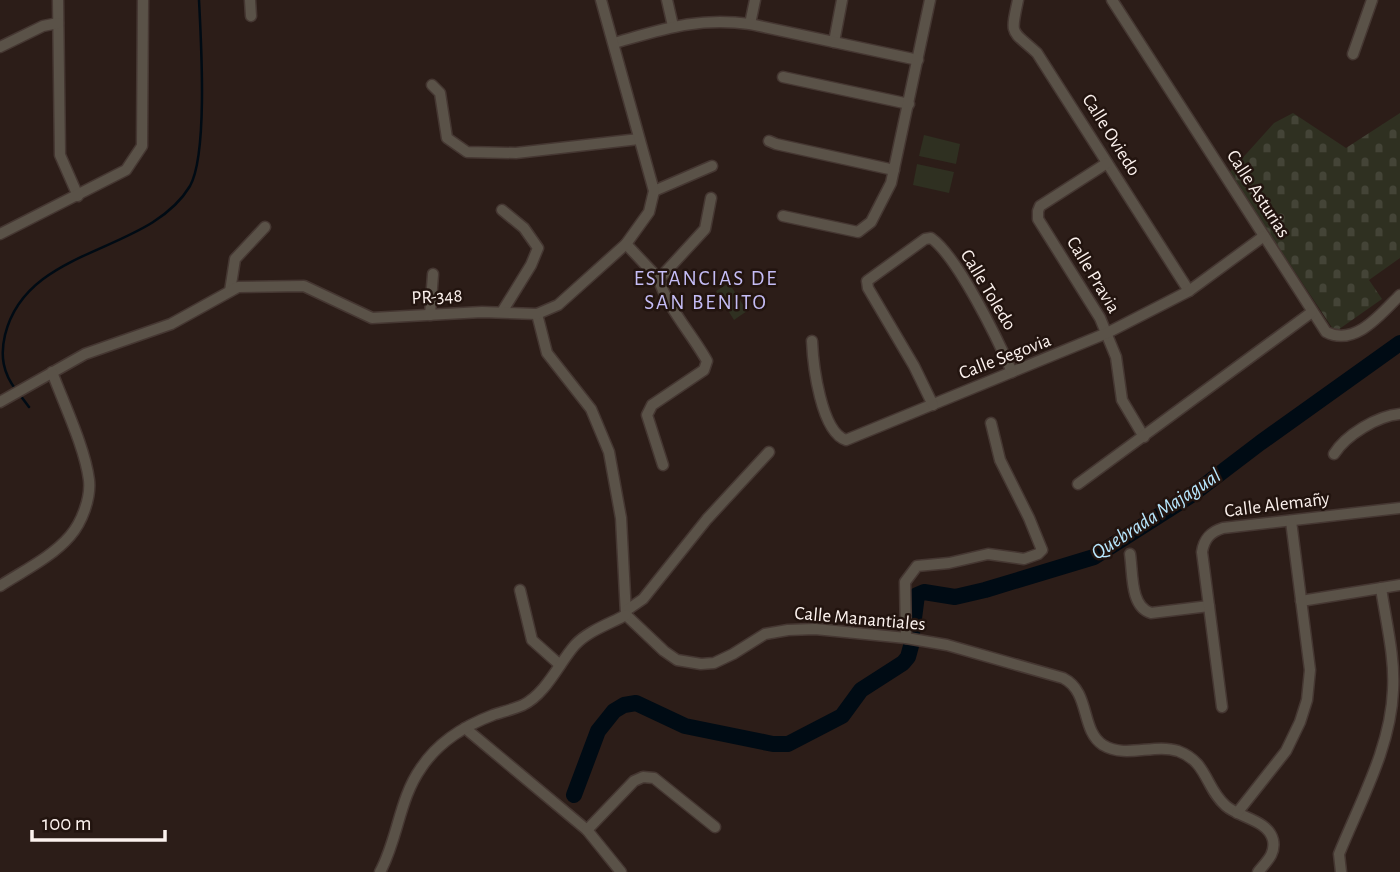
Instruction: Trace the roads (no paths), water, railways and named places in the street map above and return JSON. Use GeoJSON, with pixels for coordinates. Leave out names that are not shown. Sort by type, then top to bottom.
{"type":"FeatureCollection","features":[{"type":"Feature","properties":{"kind":"street"},"geometry":{"type":"LineString","coordinates":[[58,0],[60,155],[78,196]]}},
{"type":"Feature","properties":{"kind":"street"},"geometry":{"type":"LineString","coordinates":[[0,234],[127,170],[142,146],[143,0]]}},
{"type":"Feature","properties":{"kind":"street"},"geometry":{"type":"LineString","coordinates":[[250,0],[251,16]]}},
{"type":"Feature","properties":{"kind":"street"},"geometry":{"type":"LineString","coordinates":[[601,0],[653,191],[649,212],[626,244],[558,305],[537,314],[547,353],[591,409],[609,452],[621,518],[626,613]]}},
{"type":"Feature","properties":{"kind":"street"},"geometry":{"type":"LineString","coordinates":[[667,0],[673,26]]}},
{"type":"Feature","properties":{"kind":"street"},"geometry":{"type":"LineString","coordinates":[[750,24],[755,0]]}},
{"type":"Feature","properties":{"kind":"street"},"geometry":{"type":"LineString","coordinates":[[834,42],[842,0]]}},
{"type":"Feature","properties":{"kind":"street"},"geometry":{"type":"LineString","coordinates":[[783,216],[858,232],[871,222],[886,194],[894,170],[930,0]]}},
{"type":"Feature","properties":{"kind":"street","name":"Calle Oviedo"},"geometry":{"type":"LineString","coordinates":[[1018,0],[1012,28],[1016,36],[1037,53],[1189,291]]}},
{"type":"Feature","properties":{"kind":"street","name":"Calle Asturias"},"geometry":{"type":"LineString","coordinates":[[1112,0],[1326,332],[1347,337],[1376,319],[1400,295]]}},
{"type":"Feature","properties":{"kind":"street"},"geometry":{"type":"LineString","coordinates":[[1353,54],[1372,0]]}},
{"type":"Feature","properties":{"kind":"street"},"geometry":{"type":"LineString","coordinates":[[614,43],[673,26],[722,20],[918,60]]}},
{"type":"Feature","properties":{"kind":"street"},"geometry":{"type":"LineString","coordinates":[[0,47],[43,26],[58,23]]}},
{"type":"Feature","properties":{"kind":"street"},"geometry":{"type":"LineString","coordinates":[[783,77],[909,104]]}},
{"type":"Feature","properties":{"kind":"street"},"geometry":{"type":"LineString","coordinates":[[432,85],[440,93],[447,138],[467,152],[516,153],[639,139]]}},
{"type":"Feature","properties":{"kind":"street"},"geometry":{"type":"LineString","coordinates":[[769,141],[894,170]]}},
{"type":"Feature","properties":{"kind":"street","name":"Calle Pravia"},"geometry":{"type":"LineString","coordinates":[[1107,163],[1040,206],[1038,219],[1107,333],[1116,357],[1122,400],[1144,437]]}},
{"type":"Feature","properties":{"kind":"street"},"geometry":{"type":"LineString","coordinates":[[653,191],[712,166]]}},
{"type":"Feature","properties":{"kind":"street"},"geometry":{"type":"LineString","coordinates":[[659,279],[705,229],[711,198]]}},
{"type":"Feature","properties":{"kind":"street"},"geometry":{"type":"LineString","coordinates":[[502,211],[524,228],[538,248],[531,265],[502,312]]}},
{"type":"Feature","properties":{"kind":"street"},"geometry":{"type":"LineString","coordinates":[[230,291],[235,259],[265,227]]}},
{"type":"Feature","properties":{"kind":"street","name":"Calle Segovia"},"geometry":{"type":"LineString","coordinates":[[812,341],[819,392],[833,432],[841,439],[852,439],[1107,333],[1189,291],[1264,236]]}},
{"type":"Feature","properties":{"kind":"street","name":"Calle Toledo"},"geometry":{"type":"LineString","coordinates":[[933,405],[914,366],[868,288],[867,281],[925,239],[931,239],[943,249],[968,287],[1012,372]]}},
{"type":"Feature","properties":{"kind":"street"},"geometry":{"type":"LineString","coordinates":[[626,244],[659,279],[662,292],[707,361],[704,370],[652,405],[649,410],[648,415],[663,465]]}},
{"type":"Feature","properties":{"kind":"street"},"geometry":{"type":"LineString","coordinates":[[430,315],[433,274]]}},
{"type":"Feature","properties":{"kind":"street","name":"PR-348"},"geometry":{"type":"LineString","coordinates":[[3,401],[85,354],[171,324],[237,287],[304,286],[372,318],[502,312],[537,314]]}},
{"type":"Feature","properties":{"kind":"street"},"geometry":{"type":"LineString","coordinates":[[1078,484],[1311,312]]}},
{"type":"Feature","properties":{"kind":"street"},"geometry":{"type":"LineString","coordinates":[[0,586],[71,536],[87,501],[89,482],[83,458],[52,373]]}},
{"type":"Feature","properties":{"kind":"street"},"geometry":{"type":"LineString","coordinates":[[1334,454],[1338,447],[1376,419],[1400,414]]}},
{"type":"Feature","properties":{"kind":"street"},"geometry":{"type":"LineString","coordinates":[[906,638],[905,582],[917,566],[949,563],[988,554],[1024,559],[1041,552],[1042,547],[1000,460],[991,423]]}},
{"type":"Feature","properties":{"kind":"street"},"geometry":{"type":"LineString","coordinates":[[380,872],[389,853],[411,782],[430,755],[442,743],[465,728],[523,705],[544,686],[585,636],[626,613],[643,599],[707,519],[769,452]]}},
{"type":"Feature","properties":{"kind":"street","name":"Calle Alemañy"},"geometry":{"type":"LineString","coordinates":[[1222,706],[1202,552],[1209,535],[1223,528],[1400,508]]}},
{"type":"Feature","properties":{"kind":"street"},"geometry":{"type":"LineString","coordinates":[[1237,813],[1286,751],[1304,712],[1310,670],[1291,521]]}},
{"type":"Feature","properties":{"kind":"street"},"geometry":{"type":"LineString","coordinates":[[1130,554],[1137,601],[1143,610],[1152,613],[1209,606]]}},
{"type":"Feature","properties":{"kind":"street"},"geometry":{"type":"LineString","coordinates":[[1301,601],[1400,585]]}},
{"type":"Feature","properties":{"kind":"street"},"geometry":{"type":"LineString","coordinates":[[1341,872],[1339,854],[1385,738],[1392,702],[1396,668],[1381,588]]}},
{"type":"Feature","properties":{"kind":"street"},"geometry":{"type":"LineString","coordinates":[[520,590],[532,640],[560,664]]}},
{"type":"Feature","properties":{"kind":"street","name":"Calle Manantiales"},"geometry":{"type":"LineString","coordinates":[[626,613],[664,651],[677,660],[701,664],[714,663],[765,634],[815,629],[947,645],[1046,672],[1069,681],[1079,692],[1094,735],[1101,744],[1126,751],[1168,748],[1192,757],[1223,804],[1266,827],[1272,836],[1273,849],[1271,857],[1258,872]]}},
{"type":"Feature","properties":{"kind":"street"},"geometry":{"type":"LineString","coordinates":[[465,728],[587,830],[621,872]]}},
{"type":"Feature","properties":{"kind":"street"},"geometry":{"type":"LineString","coordinates":[[587,830],[637,778],[649,776],[715,827]]}},
{"type":"Feature","properties":{"kind":"waterway"},"geometry":{"type":"LineString","coordinates":[[16,390],[5,371],[5,335],[18,306],[37,283],[62,266],[147,226],[171,209],[190,186],[196,170],[201,124],[199,0]]}},
{"type":"Feature","properties":{"kind":"waterway","name":"Quebrada Majagual"},"geometry":{"type":"LineString","coordinates":[[912,634],[917,595],[924,592],[955,597],[1094,557],[1193,494],[1400,343]]}},
{"type":"Feature","properties":{"kind":"waterway"},"geometry":{"type":"LineString","coordinates":[[20,395],[29,407]]}},
{"type":"Feature","properties":{"kind":"waterway","name":"Quebrada Majagual"},"geometry":{"type":"LineString","coordinates":[[574,795],[598,731],[614,711],[624,705],[636,703],[685,726],[773,744],[788,744],[842,716],[861,690],[903,663],[911,646]]}},
{"type":"Feature","properties":{"kind":"district","name":"ESTANCIAS DE SAN BENITO"},"geometry":{"type":"Point","coordinates":[706,290]}}]}
